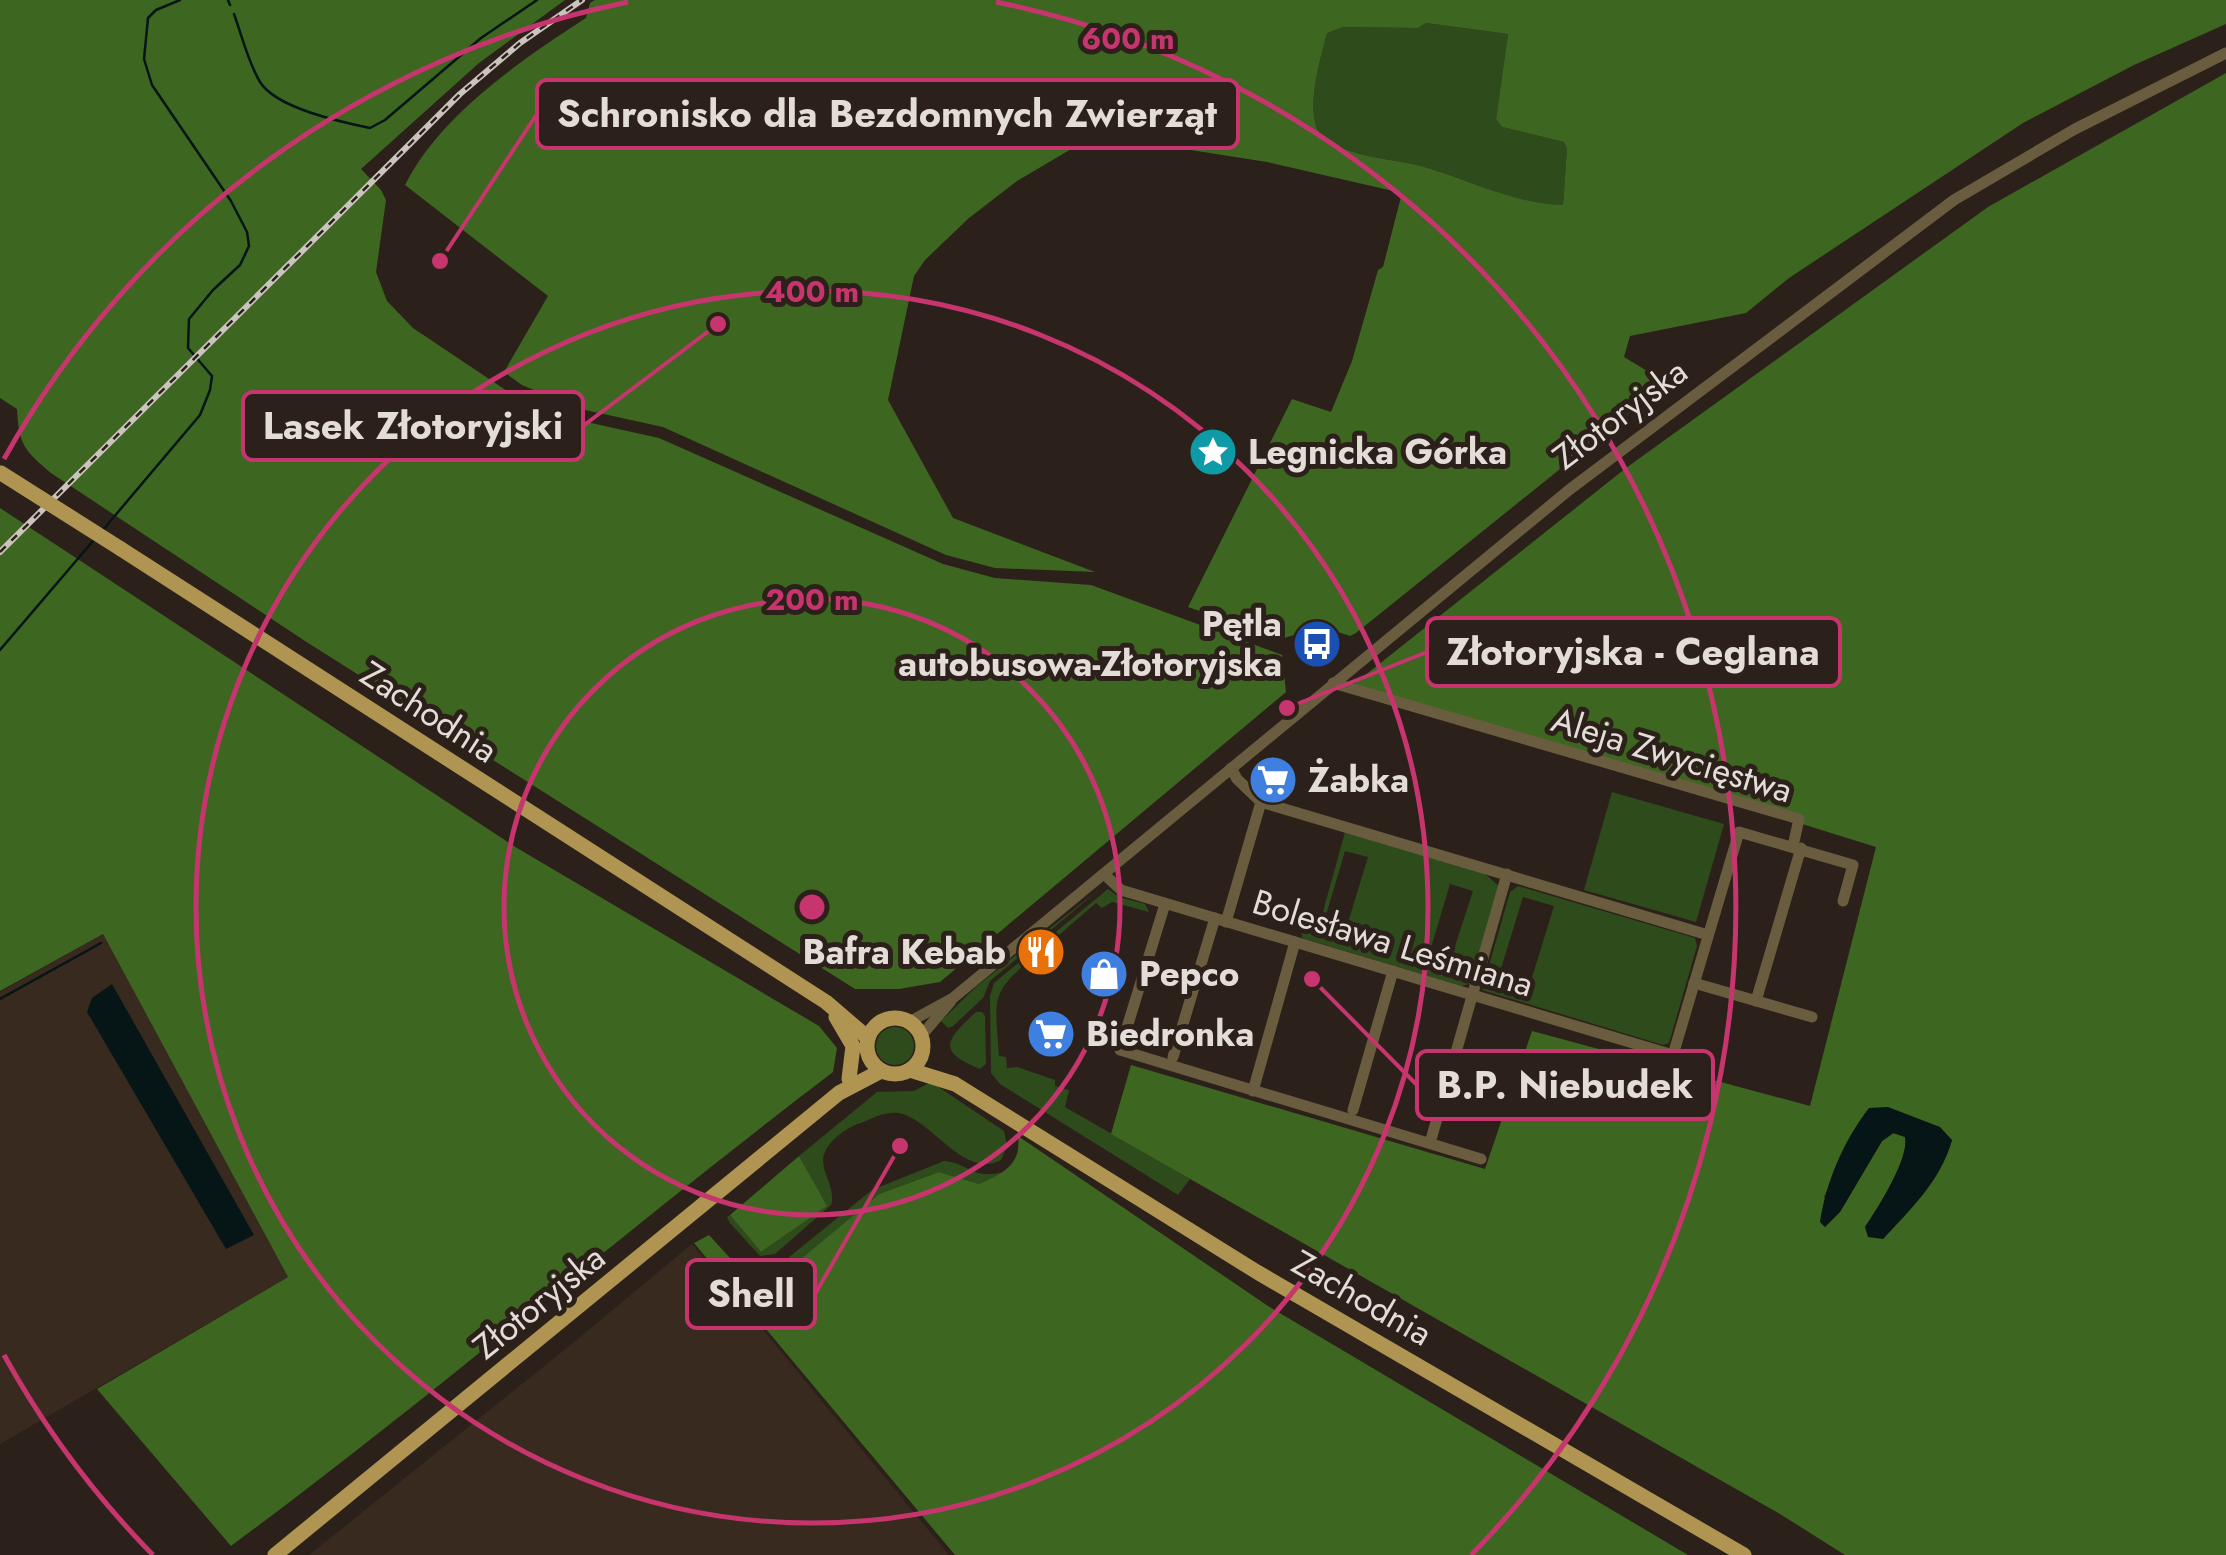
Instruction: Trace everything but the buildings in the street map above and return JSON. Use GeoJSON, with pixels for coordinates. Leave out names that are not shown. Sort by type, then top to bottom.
{"type":"FeatureCollection","features":[{"type":"Feature","properties":{"kind":"main road","name":"Zachodnia"},"geometry":{"type":"LineString","coordinates":[[0,472],[826,1002],[863,1019],[881,1021]]}},
{"type":"Feature","properties":{"kind":"main road","name":"Zachodnia"},"geometry":{"type":"LineString","coordinates":[[826,1002],[868,1046]]}},
{"type":"Feature","properties":{"kind":"main road"},"geometry":{"type":"LineString","coordinates":[[826,1002],[853,1046],[850,1079]]}},
{"type":"Feature","properties":{"kind":"main road"},"geometry":{"type":"LineString","coordinates":[[894,1018],[909,1022],[922,1044],[910,1070],[894,1074],[881,1070],[868,1046],[881,1021],[894,1018]]}},
{"type":"Feature","properties":{"kind":"main road","name":"Zachodnia"},"geometry":{"type":"LineString","coordinates":[[922,1044],[955,1084]]}},
{"type":"Feature","properties":{"kind":"main road","name":"Złotoryjska"},"geometry":{"type":"LineString","coordinates":[[275,1555],[838,1093],[868,1046]]}},
{"type":"Feature","properties":{"kind":"main road","name":"Złotoryjska"},"geometry":{"type":"LineString","coordinates":[[838,1093],[881,1070]]}},
{"type":"Feature","properties":{"kind":"main road","name":"Zachodnia"},"geometry":{"type":"LineString","coordinates":[[910,1070],[955,1084],[1258,1272],[1744,1555]]}},
{"type":"Feature","properties":{"kind":"street","name":"Złotoryjska"},"geometry":{"type":"LineString","coordinates":[[909,1022],[953,998],[1569,490],[1954,200],[2074,130],[2226,53]]}},
{"type":"Feature","properties":{"kind":"street","name":"Aleja Zwycięstwa"},"geometry":{"type":"LineString","coordinates":[[1333,683],[1799,819],[1797,847]]}},
{"type":"Feature","properties":{"kind":"street"},"geometry":{"type":"LineString","coordinates":[[1231,768],[1261,802],[1708,935]]}},
{"type":"Feature","properties":{"kind":"street"},"geometry":{"type":"LineString","coordinates":[[1173,1057],[1261,802]]}},
{"type":"Feature","properties":{"kind":"street"},"geometry":{"type":"LineString","coordinates":[[1812,1017],[1694,983],[1740,832],[1854,865],[1843,901]]}},
{"type":"Feature","properties":{"kind":"street"},"geometry":{"type":"LineString","coordinates":[[1756,1001],[1797,847]]}},
{"type":"Feature","properties":{"kind":"street","name":"Bolesława Leśmiana"},"geometry":{"type":"LineString","coordinates":[[1104,874],[1122,890],[1165,904],[1673,1054],[1694,983]]}},
{"type":"Feature","properties":{"kind":"street"},"geometry":{"type":"LineString","coordinates":[[1430,1143],[1507,874]]}},
{"type":"Feature","properties":{"kind":"street"},"geometry":{"type":"LineString","coordinates":[[1165,904],[1120,1050],[1480,1159]]}},
{"type":"Feature","properties":{"kind":"street"},"geometry":{"type":"LineString","coordinates":[[1253,1091],[1295,942]]}},
{"type":"Feature","properties":{"kind":"street"},"geometry":{"type":"LineString","coordinates":[[1354,1110],[1393,972]]}},
{"type":"Feature","properties":{"kind":"street","name":"Złotoryjska"},"geometry":{"type":"LineString","coordinates":[[922,1044],[953,998]]}},
{"type":"Feature","properties":{"kind":"shaded area"},"geometry":{"type":"Polygon","coordinates":[[[103,934],[288,1277],[0,1444],[0,992],[103,934]]]}},
{"type":"Feature","properties":{"kind":"shaded area"},"geometry":{"type":"Polygon","coordinates":[[[112,984],[254,1235],[226,1249],[87,1012],[92,998],[112,984]]]}},
{"type":"Feature","properties":{"kind":"shaded area"},"geometry":{"type":"Polygon","coordinates":[[[1888,1107],[1940,1127],[1952,1140],[1947,1155],[1924,1193],[1883,1239],[1868,1237],[1865,1227],[1903,1157],[1905,1137],[1893,1133],[1882,1141],[1840,1212],[1825,1227],[1820,1222],[1823,1207],[1844,1148],[1869,1108],[1888,1107]]]}},
{"type":"Feature","properties":{"kind":"shaded area"},"geometry":{"type":"Polygon","coordinates":[[[692,1244],[949,1555],[309,1555],[568,1347],[692,1244]]]}},
{"type":"Feature","properties":{"kind":"green space"},"geometry":{"type":"Polygon","coordinates":[[[0,0],[565,0],[479,63],[361,169],[386,200],[376,272],[387,301],[413,328],[507,391],[573,419],[659,438],[943,564],[995,578],[1091,585],[1282,655],[1286,692],[940,982],[899,989],[855,989],[305,641],[51,473],[29,452],[19,431],[17,409],[0,398],[0,0]]]}},
{"type":"Feature","properties":{"kind":"green space"},"geometry":{"type":"Polygon","coordinates":[[[2226,0],[2226,24],[2134,65],[2023,123],[1789,278],[1746,313],[1630,336],[1624,357],[1667,383],[1356,633],[1350,636],[1323,627],[1280,639],[1188,607],[1292,399],[1331,412],[1352,361],[1378,270],[1383,267],[1402,193],[1267,162],[1095,135],[1017,181],[969,218],[925,260],[914,276],[888,400],[953,518],[1095,572],[995,568],[946,555],[663,427],[576,408],[522,385],[504,372],[548,296],[405,185],[420,159],[461,112],[509,71],[586,18],[590,3],[2226,0]],[[1426,23],[1418,28],[1343,27],[1327,33],[1314,97],[1319,132],[1351,151],[1421,166],[1526,200],[1563,205],[1567,149],[1564,142],[1502,127],[1496,119],[1508,34],[1426,23]]]}},
{"type":"Feature","properties":{"kind":"green space"},"geometry":{"type":"Polygon","coordinates":[[[1426,23],[1508,34],[1496,119],[1502,127],[1564,142],[1567,149],[1563,206],[1526,201],[1421,166],[1351,151],[1319,132],[1314,97],[1327,32],[1343,27],[1418,28],[1426,23]]]}},
{"type":"Feature","properties":{"kind":"green space"},"geometry":{"type":"Polygon","coordinates":[[[2226,73],[2226,1555],[1845,1555],[1780,1514],[1111,1134],[1131,1065],[1485,1169],[1532,1031],[1810,1106],[1876,847],[1349,688],[1626,468],[1988,207],[2226,73]],[[1859,1122],[1824,1197],[1840,1212],[1882,1141],[1894,1133],[1905,1137],[1898,1169],[1865,1227],[1883,1239],[1932,1182],[1952,1140],[1859,1122]]]}},
{"type":"Feature","properties":{"kind":"green space"},"geometry":{"type":"Polygon","coordinates":[[[0,508],[517,848],[819,1026],[837,1048],[833,1072],[231,1546],[97,1389],[288,1277],[103,934],[0,991],[0,508]]]}},
{"type":"Feature","properties":{"kind":"green space"},"geometry":{"type":"Polygon","coordinates":[[[1612,792],[1724,824],[1696,922],[1584,890],[1612,792]]]}},
{"type":"Feature","properties":{"kind":"green space"},"geometry":{"type":"Polygon","coordinates":[[[1345,832],[1484,873],[1501,888],[1474,983],[1461,986],[1302,938],[1301,928],[1309,928],[1315,911],[1318,912],[1311,935],[1316,937],[1345,832]],[[1345,851],[1321,932],[1343,939],[1368,857],[1345,851]],[[1450,884],[1427,961],[1448,968],[1473,891],[1450,884]]]}},
{"type":"Feature","properties":{"kind":"green space"},"geometry":{"type":"Polygon","coordinates":[[[1518,886],[1695,938],[1697,946],[1669,1043],[1663,1045],[1482,990],[1510,892],[1518,886]],[[1523,897],[1499,975],[1530,984],[1554,906],[1523,897]]]}},
{"type":"Feature","properties":{"kind":"green space"},"geometry":{"type":"Polygon","coordinates":[[[1102,887],[990,981],[983,998],[953,1026],[948,1028],[941,1021],[977,986],[1102,887]]]}},
{"type":"Feature","properties":{"kind":"green space"},"geometry":{"type":"Polygon","coordinates":[[[1108,889],[1119,897],[1145,904],[1149,912],[1112,902],[1102,908],[1096,903],[1045,947],[1049,953],[1042,959],[1037,954],[1021,967],[999,998],[999,1056],[1006,1057],[1007,1068],[1017,1067],[1055,1080],[1055,1086],[1069,1090],[1065,1107],[1190,1179],[1178,1195],[1000,1084],[991,1073],[990,996],[994,983],[1108,889]]]}},
{"type":"Feature","properties":{"kind":"green space"},"geometry":{"type":"Polygon","coordinates":[[[976,1012],[985,1016],[986,1064],[980,1069],[956,1056],[950,1044],[976,1012]]]}},
{"type":"Feature","properties":{"kind":"green space"},"geometry":{"type":"Polygon","coordinates":[[[895,1027],[909,1032],[914,1046],[909,1060],[895,1065],[881,1060],[876,1046],[881,1032],[895,1027]]]}},
{"type":"Feature","properties":{"kind":"green space"},"geometry":{"type":"Polygon","coordinates":[[[931,1082],[1004,1131],[1007,1146],[1001,1160],[974,1162],[912,1118],[899,1113],[884,1114],[850,1127],[831,1143],[823,1158],[831,1205],[775,1254],[760,1256],[730,1223],[730,1215],[761,1252],[826,1206],[799,1156],[877,1092],[914,1091],[931,1082]]]}},
{"type":"Feature","properties":{"kind":"green space"},"geometry":{"type":"Polygon","coordinates":[[[1018,1136],[1268,1306],[1688,1555],[955,1555],[694,1243],[709,1235],[761,1292],[879,1194],[939,1172],[979,1184],[1003,1172],[1017,1154],[1018,1136]]]}},
{"type":"Feature","properties":{"kind":"green space"},"geometry":{"type":"Polygon","coordinates":[[[799,1156],[827,1206],[761,1252],[730,1215],[799,1156]]]}},
{"type":"Feature","properties":{"kind":"green space"},"geometry":{"type":"Polygon","coordinates":[[[944,1161],[978,1173],[1005,1172],[979,1184],[939,1172],[879,1194],[779,1277],[783,1262],[872,1190],[944,1161]]]}},
{"type":"Feature","properties":{"kind":"waterway"},"geometry":{"type":"LineString","coordinates":[[102,531],[200,415],[212,376],[188,348],[189,319],[240,265],[249,246],[247,232],[231,201],[152,85],[144,59],[148,18],[156,10],[180,0]]}},
{"type":"Feature","properties":{"kind":"waterway"},"geometry":{"type":"LineString","coordinates":[[228,0],[230,5]]}},
{"type":"Feature","properties":{"kind":"waterway"},"geometry":{"type":"LineString","coordinates":[[234,14],[252,66],[268,91],[310,112],[370,128],[385,120],[481,38],[537,0]]}},
{"type":"Feature","properties":{"kind":"waterway"},"geometry":{"type":"LineString","coordinates":[[0,650],[93,541]]}},
{"type":"Feature","properties":{"kind":"waterway"},"geometry":{"type":"LineString","coordinates":[[0,999],[101,943]]}},
{"type":"Feature","properties":{"kind":"railway"},"geometry":{"type":"LineString","coordinates":[[0,552],[460,94],[520,43],[582,0]]}},
{"type":"Feature","properties":{"kind":"place","name":"Schronisko dla Bezdomnych Zwierząt"},"geometry":{"type":"Point","coordinates":[440,261]}},
{"type":"Feature","properties":{"kind":"place","name":"Lasek Złotoryjski"},"geometry":{"type":"Point","coordinates":[718,324]}},
{"type":"Feature","properties":{"kind":"place","name":"Legnicka Górka"},"geometry":{"type":"Point","coordinates":[1213,452]}},
{"type":"Feature","properties":{"kind":"place","name":"Pętla autobusowa-Złotoryjska"},"geometry":{"type":"Point","coordinates":[1317,644]}},
{"type":"Feature","properties":{"kind":"place","name":"Złotoryjska - Ceglana"},"geometry":{"type":"Point","coordinates":[1287,708]}},
{"type":"Feature","properties":{"kind":"place","name":"Żabka"},"geometry":{"type":"Point","coordinates":[1273,780]}},
{"type":"Feature","properties":{"kind":"place","name":"Bafra Kebab"},"geometry":{"type":"Point","coordinates":[1041,952]}},
{"type":"Feature","properties":{"kind":"place","name":"Pepco"},"geometry":{"type":"Point","coordinates":[1104,974]}},
{"type":"Feature","properties":{"kind":"place","name":"B.P. Niebudek"},"geometry":{"type":"Point","coordinates":[1312,979]}},
{"type":"Feature","properties":{"kind":"place","name":"Biedronka"},"geometry":{"type":"Point","coordinates":[1051,1034]}},
{"type":"Feature","properties":{"kind":"place","name":"Shell"},"geometry":{"type":"Point","coordinates":[900,1146]}}]}
